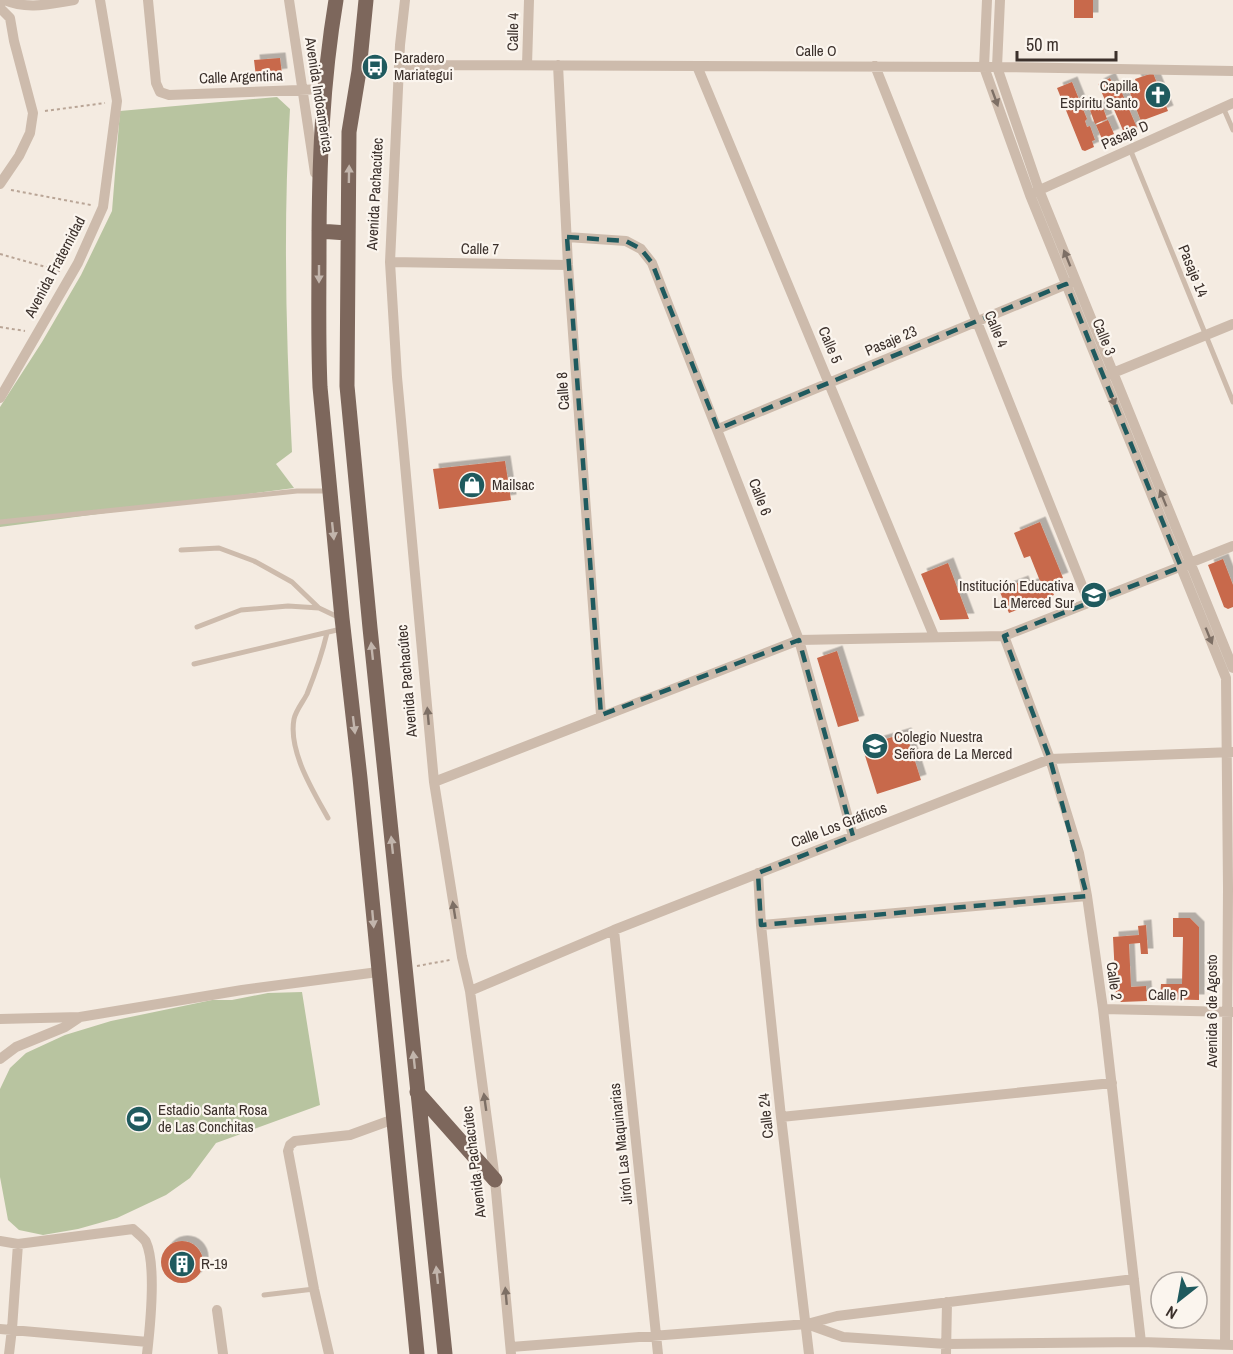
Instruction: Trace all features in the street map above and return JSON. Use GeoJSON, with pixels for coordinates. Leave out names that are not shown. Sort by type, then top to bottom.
{"type":"FeatureCollection","features":[{"type":"Feature","properties":{"kind":"main road"},"geometry":{"type":"LineString","coordinates":[[336,0],[324,89],[319,195],[318,349],[342,624],[360,778],[417,1354]]}},
{"type":"Feature","properties":{"kind":"main road","name":"Avenida Pachacútec"},"geometry":{"type":"LineString","coordinates":[[366,0],[359,70],[349,132],[347,386],[445,1354]]}},
{"type":"Feature","properties":{"kind":"main road"},"geometry":{"type":"LineString","coordinates":[[319,231],[348,233]]}},
{"type":"Feature","properties":{"kind":"main road"},"geometry":{"type":"LineString","coordinates":[[417,1092],[495,1180]]}},
{"type":"Feature","properties":{"kind":"street"},"geometry":{"type":"LineString","coordinates":[[4,0],[33,7],[74,0]]}},
{"type":"Feature","properties":{"kind":"street","name":"Avenida Fraternidad"},"geometry":{"type":"LineString","coordinates":[[0,398],[71,275],[103,207],[117,101],[100,0]]}},
{"type":"Feature","properties":{"kind":"street"},"geometry":{"type":"LineString","coordinates":[[141,0],[150,20]]}},
{"type":"Feature","properties":{"kind":"street"},"geometry":{"type":"LineString","coordinates":[[148,0],[150,20]]}},
{"type":"Feature","properties":{"kind":"street","name":"Avenida Indoamerica"},"geometry":{"type":"LineString","coordinates":[[290,0],[319,195]]}},
{"type":"Feature","properties":{"kind":"street","name":"Avenida Pachacútec"},"geometry":{"type":"LineString","coordinates":[[405,0],[399,64],[390,262],[397,377],[434,782],[462,957],[470,991],[495,1180],[511,1350]]}},
{"type":"Feature","properties":{"kind":"street","name":"Calle 4"},"geometry":{"type":"LineString","coordinates":[[527,65],[529,0]]}},
{"type":"Feature","properties":{"kind":"street","name":"Calle 3"},"geometry":{"type":"LineString","coordinates":[[987,0],[984,67],[1230,678]]}},
{"type":"Feature","properties":{"kind":"street","name":"Calle 3"},"geometry":{"type":"LineString","coordinates":[[999,0],[998,67],[1035,192]]}},
{"type":"Feature","properties":{"kind":"street"},"geometry":{"type":"LineString","coordinates":[[0,8],[10,18],[33,113],[30,133],[19,156],[0,184]]}},
{"type":"Feature","properties":{"kind":"street","name":"Calle Argentina"},"geometry":{"type":"LineString","coordinates":[[150,20],[156,83],[160,92],[169,95],[324,89]]}},
{"type":"Feature","properties":{"kind":"street","name":"Calle O"},"geometry":{"type":"LineString","coordinates":[[399,64],[998,67],[1233,71]]}},
{"type":"Feature","properties":{"kind":"street","name":"Calle 8"},"geometry":{"type":"LineString","coordinates":[[558,65],[568,265],[601,715]]}},
{"type":"Feature","properties":{"kind":"street","name":"Calle 5"},"geometry":{"type":"LineString","coordinates":[[697,66],[934,636]]}},
{"type":"Feature","properties":{"kind":"street","name":"Calle 4"},"geometry":{"type":"LineString","coordinates":[[875,66],[1089,603]]}},
{"type":"Feature","properties":{"kind":"street","name":"Pasaje D"},"geometry":{"type":"LineString","coordinates":[[1035,192],[1228,105]]}},
{"type":"Feature","properties":{"kind":"street","name":"Calle 6"},"geometry":{"type":"LineString","coordinates":[[567,237],[626,242],[641,249],[652,263],[799,640],[853,836]]}},
{"type":"Feature","properties":{"kind":"street","name":"Calle 7"},"geometry":{"type":"LineString","coordinates":[[390,262],[568,265]]}},
{"type":"Feature","properties":{"kind":"street","name":"Pasaje 23"},"geometry":{"type":"LineString","coordinates":[[718,429],[1071,282]]}},
{"type":"Feature","properties":{"kind":"street"},"geometry":{"type":"LineString","coordinates":[[1108,375],[1233,324]]}},
{"type":"Feature","properties":{"kind":"street"},"geometry":{"type":"LineString","coordinates":[[434,782],[601,715],[799,640],[1004,636],[1233,546]]}},
{"type":"Feature","properties":{"kind":"street","name":"Calle 3"},"geometry":{"type":"LineString","coordinates":[[1186,565],[1233,668]]}},
{"type":"Feature","properties":{"kind":"street","name":"Calle 2"},"geometry":{"type":"LineString","coordinates":[[1004,636],[1050,759],[1079,854],[1088,896],[1141,1342]]}},
{"type":"Feature","properties":{"kind":"street","name":"Avenida 6 de Agosto"},"geometry":{"type":"LineString","coordinates":[[1229,1345],[1230,678]]}},
{"type":"Feature","properties":{"kind":"street","name":"Calle Los Gráficos"},"geometry":{"type":"LineString","coordinates":[[470,991],[614,930],[1050,759],[1230,752]]}},
{"type":"Feature","properties":{"kind":"street","name":"Calle 24"},"geometry":{"type":"LineString","coordinates":[[758,873],[780,1117],[810,1354]]}},
{"type":"Feature","properties":{"kind":"street"},"geometry":{"type":"LineString","coordinates":[[761,925],[1088,896]]}},
{"type":"Feature","properties":{"kind":"street","name":"Jirón Las Maquinarias"},"geometry":{"type":"LineString","coordinates":[[614,930],[658,1354]]}},
{"type":"Feature","properties":{"kind":"street"},"geometry":{"type":"LineString","coordinates":[[0,1019],[80,1017],[242,990],[378,972]]}},
{"type":"Feature","properties":{"kind":"street","name":"Calle P"},"geometry":{"type":"LineString","coordinates":[[1103,1009],[1230,1012]]}},
{"type":"Feature","properties":{"kind":"street"},"geometry":{"type":"LineString","coordinates":[[0,1059],[16,1047],[65,1027],[80,1017]]}},
{"type":"Feature","properties":{"kind":"street"},"geometry":{"type":"LineString","coordinates":[[780,1117],[1112,1083]]}},
{"type":"Feature","properties":{"kind":"street"},"geometry":{"type":"LineString","coordinates":[[329,1354],[314,1289],[288,1151],[290,1145],[295,1142],[350,1135],[394,1119]]}},
{"type":"Feature","properties":{"kind":"street"},"geometry":{"type":"LineString","coordinates":[[0,1241],[18,1244],[133,1229],[146,1242],[151,1265],[152,1304],[147,1354]]}},
{"type":"Feature","properties":{"kind":"street"},"geometry":{"type":"LineString","coordinates":[[9,1354],[18,1244]]}},
{"type":"Feature","properties":{"kind":"street"},"geometry":{"type":"LineString","coordinates":[[511,1350],[807,1324],[837,1316],[1134,1279]]}},
{"type":"Feature","properties":{"kind":"street"},"geometry":{"type":"LineString","coordinates":[[946,1349],[947,1302]]}},
{"type":"Feature","properties":{"kind":"street"},"geometry":{"type":"LineString","coordinates":[[217,1310],[223,1354]]}},
{"type":"Feature","properties":{"kind":"street"},"geometry":{"type":"LineString","coordinates":[[807,1324],[843,1337],[946,1349],[1141,1342],[1229,1345]]}},
{"type":"Feature","properties":{"kind":"street"},"geometry":{"type":"LineString","coordinates":[[0,1329],[148,1342]]}},
{"type":"Feature","properties":{"kind":"lane"},"geometry":{"type":"LineString","coordinates":[[1228,105],[1233,130]]}},
{"type":"Feature","properties":{"kind":"lane","name":"Pasaje 14"},"geometry":{"type":"LineString","coordinates":[[1130,149],[1233,402]]}},
{"type":"Feature","properties":{"kind":"lane"},"geometry":{"type":"LineString","coordinates":[[0,522],[297,491],[330,490]]}},
{"type":"Feature","properties":{"kind":"lane"},"geometry":{"type":"LineString","coordinates":[[181,550],[219,548],[254,561],[292,582],[320,608],[342,624],[327,633],[194,664]]}},
{"type":"Feature","properties":{"kind":"lane"},"geometry":{"type":"LineString","coordinates":[[197,627],[241,610],[288,606],[320,608]]}},
{"type":"Feature","properties":{"kind":"lane"},"geometry":{"type":"LineString","coordinates":[[327,633],[322,654],[294,718],[295,744],[308,780],[328,818]]}},
{"type":"Feature","properties":{"kind":"lane"},"geometry":{"type":"LineString","coordinates":[[264,1295],[314,1289]]}},
{"type":"Feature","properties":{"kind":"path"},"geometry":{"type":"LineString","coordinates":[[33,113],[117,101]]}},
{"type":"Feature","properties":{"kind":"path"},"geometry":{"type":"LineString","coordinates":[[11,190],[103,207]]}},
{"type":"Feature","properties":{"kind":"path"},"geometry":{"type":"LineString","coordinates":[[0,254],[71,275]]}},
{"type":"Feature","properties":{"kind":"path"},"geometry":{"type":"LineString","coordinates":[[0,327],[37,333]]}},
{"type":"Feature","properties":{"kind":"path"},"geometry":{"type":"LineString","coordinates":[[416,966],[462,957]]}},
{"type":"Feature","properties":{"kind":"highlighted area"},"geometry":{"type":"Polygon","coordinates":[[[567,237],[626,241],[641,249],[652,263],[718,429],[1066,284],[1181,567],[1004,636],[1050,759],[1087,896],[761,925],[758,873],[853,836],[799,640],[601,715],[567,237]]]}},
{"type":"Feature","properties":{"kind":"green space"},"geometry":{"type":"Polygon","coordinates":[[[277,97],[290,109],[286,280],[292,452],[276,464],[294,488],[0,527],[0,407],[42,342],[81,275],[112,211],[120,111],[277,97]]]}},
{"type":"Feature","properties":{"kind":"green space","name":"Estadio Santa Rosa de Las Conchitas"},"geometry":{"type":"Polygon","coordinates":[[[302,992],[320,1105],[216,1143],[190,1178],[166,1195],[117,1218],[78,1229],[43,1235],[19,1230],[8,1220],[0,1177],[0,1089],[10,1068],[26,1053],[65,1035],[111,1021],[212,1000],[232,1000],[268,993],[302,992]]]}},
{"type":"Feature","properties":{"kind":"building"},"geometry":{"type":"Polygon","coordinates":[[[1074,0],[1093,0],[1093,18],[1074,18],[1074,0]]]}},
{"type":"Feature","properties":{"kind":"building"},"geometry":{"type":"Polygon","coordinates":[[[280,58],[282,74],[256,77],[254,60],[280,58]]]}},
{"type":"Feature","properties":{"kind":"building"},"geometry":{"type":"Polygon","coordinates":[[[1153,73],[1168,111],[1141,121],[1128,88],[1137,85],[1135,79],[1153,73]]]}},
{"type":"Feature","properties":{"kind":"building"},"geometry":{"type":"Polygon","coordinates":[[[1110,78],[1117,94],[1105,100],[1098,84],[1110,78]]]}},
{"type":"Feature","properties":{"kind":"building"},"geometry":{"type":"Polygon","coordinates":[[[1072,82],[1087,119],[1085,121],[1087,127],[1090,126],[1095,140],[1092,141],[1094,147],[1085,151],[1082,150],[1057,88],[1072,82]]]}},
{"type":"Feature","properties":{"kind":"building"},"geometry":{"type":"Polygon","coordinates":[[[1122,93],[1138,130],[1125,135],[1109,98],[1122,93]]]}},
{"type":"Feature","properties":{"kind":"building"},"geometry":{"type":"Polygon","coordinates":[[[1102,105],[1107,119],[1095,124],[1090,110],[1102,105]]]}},
{"type":"Feature","properties":{"kind":"building"},"geometry":{"type":"Polygon","coordinates":[[[1108,120],[1114,134],[1102,139],[1096,125],[1108,120]]]}},
{"type":"Feature","properties":{"kind":"building","name":"Mailsac"},"geometry":{"type":"Polygon","coordinates":[[[505,461],[511,500],[439,509],[433,469],[505,461]]]}},
{"type":"Feature","properties":{"kind":"building"},"geometry":{"type":"Polygon","coordinates":[[[1040,522],[1063,578],[1049,583],[1054,595],[1009,613],[999,590],[1023,581],[1025,587],[1040,581],[1030,556],[1024,558],[1014,533],[1040,522]]]}},
{"type":"Feature","properties":{"kind":"building"},"geometry":{"type":"Polygon","coordinates":[[[1223,559],[1233,585],[1233,607],[1228,609],[1224,607],[1208,565],[1223,559]]]}},
{"type":"Feature","properties":{"kind":"building"},"geometry":{"type":"Polygon","coordinates":[[[948,563],[969,619],[940,620],[921,574],[948,563]]]}},
{"type":"Feature","properties":{"kind":"building"},"geometry":{"type":"Polygon","coordinates":[[[837,651],[859,721],[838,727],[817,658],[837,651]]]}},
{"type":"Feature","properties":{"kind":"building"},"geometry":{"type":"Polygon","coordinates":[[[906,733],[921,780],[877,794],[862,746],[906,733]]]}},
{"type":"Feature","properties":{"kind":"building"},"geometry":{"type":"Polygon","coordinates":[[[1173,918],[1190,918],[1199,927],[1199,1000],[1160,999],[1161,984],[1182,984],[1183,937],[1173,937],[1173,918]]]}},
{"type":"Feature","properties":{"kind":"building"},"geometry":{"type":"Polygon","coordinates":[[[1146,925],[1148,954],[1141,954],[1140,943],[1129,944],[1131,987],[1146,986],[1147,1001],[1121,1002],[1116,996],[1113,937],[1139,935],[1138,926],[1146,925]]]}},
{"type":"Feature","properties":{"kind":"building","name":"R-19"},"geometry":{"type":"Polygon","coordinates":[[[182,1241],[197,1247],[203,1262],[197,1277],[182,1283],[167,1277],[161,1262],[167,1247],[182,1241]]]}},
{"type":"Feature","properties":{"kind":"place","name":"Paradero Mariategui"},"geometry":{"type":"Point","coordinates":[375,67]}},
{"type":"Feature","properties":{"kind":"place","name":"Capilla Espíritu Santo"},"geometry":{"type":"Point","coordinates":[1158,95]}},
{"type":"Feature","properties":{"kind":"place","name":"Mailsac"},"geometry":{"type":"Point","coordinates":[472,485]}},
{"type":"Feature","properties":{"kind":"place","name":"Institución Educativa La Merced Sur"},"geometry":{"type":"Point","coordinates":[1094,595]}},
{"type":"Feature","properties":{"kind":"place","name":"Colegio Nuestra Señora de La Merced"},"geometry":{"type":"Point","coordinates":[875,746]}},
{"type":"Feature","properties":{"kind":"place","name":"Estadio Santa Rosa de Las Conchitas"},"geometry":{"type":"Point","coordinates":[139,1119]}},
{"type":"Feature","properties":{"kind":"place","name":"R-19"},"geometry":{"type":"Point","coordinates":[182,1264]}}]}
